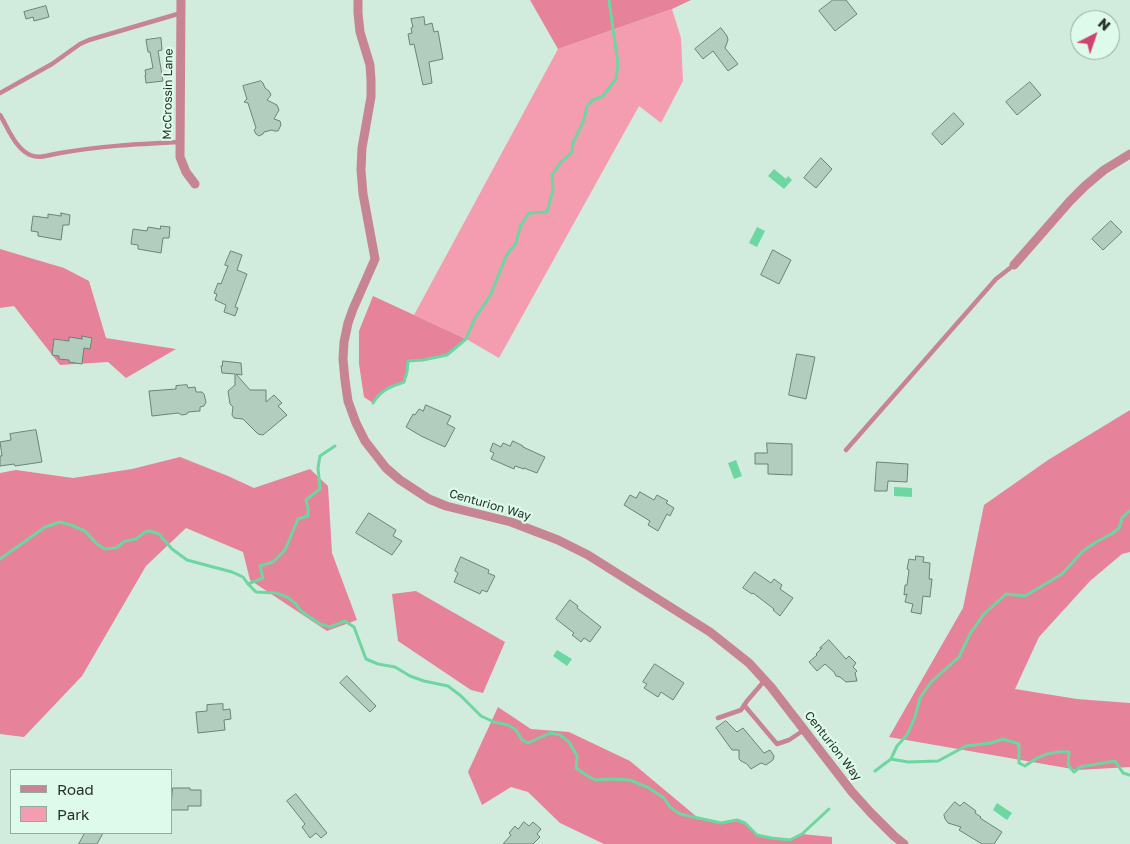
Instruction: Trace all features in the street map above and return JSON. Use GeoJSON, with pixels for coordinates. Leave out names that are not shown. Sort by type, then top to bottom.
{"type":"FeatureCollection","features":[{"type":"Feature","properties":{"kind":"street","name":"McCrossin Lane"},"geometry":{"type":"LineString","coordinates":[[181,0],[180,157],[186,172],[195,184]]}},
{"type":"Feature","properties":{"kind":"street","name":"Centurion Way"},"geometry":{"type":"LineString","coordinates":[[358,0],[360,32],[370,65],[371,80],[371,97],[362,148],[361,170],[363,194],[375,259],[348,323],[343,359],[348,401],[365,441],[386,468],[400,480],[429,499],[446,506],[511,522],[558,540],[588,555],[710,632],[748,663],[765,680],[852,792],[876,819],[904,844]]}},
{"type":"Feature","properties":{"kind":"street"},"geometry":{"type":"LineString","coordinates":[[1014,265],[1085,186],[1104,170],[1130,154]]}},
{"type":"Feature","properties":{"kind":"lane"},"geometry":{"type":"LineString","coordinates":[[0,93],[52,64],[80,44],[89,40],[181,13]]}},
{"type":"Feature","properties":{"kind":"lane"},"geometry":{"type":"LineString","coordinates":[[0,115],[19,147],[28,154],[39,158],[85,148],[180,142]]}},
{"type":"Feature","properties":{"kind":"lane"},"geometry":{"type":"LineString","coordinates":[[846,450],[996,279],[1014,265]]}},
{"type":"Feature","properties":{"kind":"lane"},"geometry":{"type":"LineString","coordinates":[[718,718],[741,710],[765,680]]}},
{"type":"Feature","properties":{"kind":"lane"},"geometry":{"type":"LineString","coordinates":[[744,705],[777,744],[789,740],[804,730]]}},
{"type":"Feature","properties":{"kind":"green space"},"geometry":{"type":"Polygon","coordinates":[[[672,9],[681,38],[683,81],[661,123],[639,106],[499,358],[466,339],[414,315],[558,49],[672,9]]]}},
{"type":"Feature","properties":{"kind":"shaded area"},"geometry":{"type":"Polygon","coordinates":[[[530,0],[691,0],[672,9],[558,49],[530,0]]]}},
{"type":"Feature","properties":{"kind":"shaded area"},"geometry":{"type":"Polygon","coordinates":[[[774,169],[786,179],[788,176],[792,180],[784,189],[768,176],[774,169]]]}},
{"type":"Feature","properties":{"kind":"shaded area"},"geometry":{"type":"Polygon","coordinates":[[[757,227],[765,231],[757,247],[749,243],[757,227]]]}},
{"type":"Feature","properties":{"kind":"shaded area"},"geometry":{"type":"Polygon","coordinates":[[[0,249],[64,268],[89,281],[106,338],[176,349],[126,378],[108,362],[60,365],[14,306],[0,308],[0,249]]]}},
{"type":"Feature","properties":{"kind":"shaded area"},"geometry":{"type":"Polygon","coordinates":[[[373,296],[466,339],[447,355],[408,361],[404,382],[390,387],[376,398],[373,403],[364,397],[359,364],[359,331],[373,296]]]}},
{"type":"Feature","properties":{"kind":"shaded area"},"geometry":{"type":"Polygon","coordinates":[[[1130,410],[1130,552],[1122,554],[1090,581],[1039,637],[1015,689],[1077,699],[1130,703],[1130,767],[1078,770],[889,737],[963,608],[984,505],[1048,460],[1130,410]]]}},
{"type":"Feature","properties":{"kind":"shaded area"},"geometry":{"type":"Polygon","coordinates":[[[180,457],[254,488],[310,469],[328,486],[332,553],[357,620],[327,631],[250,580],[243,552],[186,528],[146,566],[82,676],[24,737],[0,734],[0,473],[16,470],[73,478],[132,469],[180,457]]]}},
{"type":"Feature","properties":{"kind":"shaded area"},"geometry":{"type":"Polygon","coordinates":[[[736,460],[742,476],[734,479],[728,463],[736,460]]]}},
{"type":"Feature","properties":{"kind":"shaded area"},"geometry":{"type":"Polygon","coordinates":[[[894,487],[912,488],[912,497],[894,496],[894,487]]]}},
{"type":"Feature","properties":{"kind":"shaded area"},"geometry":{"type":"Polygon","coordinates":[[[416,591],[505,642],[483,693],[471,690],[398,641],[392,594],[416,591]]]}},
{"type":"Feature","properties":{"kind":"shaded area"},"geometry":{"type":"Polygon","coordinates":[[[557,650],[572,659],[567,666],[553,656],[557,650]]]}},
{"type":"Feature","properties":{"kind":"shaded area"},"geometry":{"type":"Polygon","coordinates":[[[498,707],[531,729],[569,732],[630,761],[697,817],[721,823],[737,820],[745,823],[757,835],[771,838],[790,840],[802,834],[832,837],[832,844],[604,844],[560,823],[528,792],[511,787],[482,805],[468,772],[498,707]]]}},
{"type":"Feature","properties":{"kind":"shaded area"},"geometry":{"type":"Polygon","coordinates":[[[997,803],[1012,813],[1007,820],[993,810],[997,803]]]}},
{"type":"Feature","properties":{"kind":"building"},"geometry":{"type":"Polygon","coordinates":[[[833,0],[846,0],[857,14],[835,31],[819,11],[833,0]]]}},
{"type":"Feature","properties":{"kind":"building"},"geometry":{"type":"Polygon","coordinates":[[[46,6],[49,17],[34,21],[33,17],[26,19],[24,12],[46,6]]]}},
{"type":"Feature","properties":{"kind":"building"},"geometry":{"type":"Polygon","coordinates":[[[424,17],[425,25],[432,23],[434,32],[438,31],[443,59],[429,62],[432,83],[423,85],[414,44],[410,45],[408,34],[412,33],[411,19],[424,17]]]}},
{"type":"Feature","properties":{"kind":"building"},"geometry":{"type":"Polygon","coordinates":[[[721,28],[728,40],[725,48],[738,64],[728,71],[713,51],[703,59],[695,49],[721,28]]]}},
{"type":"Feature","properties":{"kind":"building"},"geometry":{"type":"Polygon","coordinates":[[[161,38],[162,50],[158,51],[163,81],[146,83],[145,70],[153,68],[146,40],[161,38]]]}},
{"type":"Feature","properties":{"kind":"building"},"geometry":{"type":"Polygon","coordinates":[[[261,81],[271,95],[267,100],[277,105],[279,110],[274,119],[280,121],[281,125],[278,131],[264,132],[259,136],[254,130],[256,128],[248,103],[244,102],[247,99],[243,86],[261,81]]]}},
{"type":"Feature","properties":{"kind":"building"},"geometry":{"type":"Polygon","coordinates":[[[1030,82],[1041,95],[1017,115],[1006,102],[1030,82]]]}},
{"type":"Feature","properties":{"kind":"building"},"geometry":{"type":"Polygon","coordinates":[[[954,113],[964,124],[942,145],[932,134],[954,113]]]}},
{"type":"Feature","properties":{"kind":"building"},"geometry":{"type":"Polygon","coordinates":[[[821,158],[832,169],[816,188],[804,178],[821,158]]]}},
{"type":"Feature","properties":{"kind":"building"},"geometry":{"type":"Polygon","coordinates":[[[61,213],[70,215],[69,225],[63,225],[61,240],[38,236],[38,232],[31,231],[33,216],[48,218],[48,214],[61,216],[61,213]]]}},
{"type":"Feature","properties":{"kind":"building"},"geometry":{"type":"Polygon","coordinates":[[[1111,221],[1122,232],[1103,250],[1092,239],[1111,221]]]}},
{"type":"Feature","properties":{"kind":"building"},"geometry":{"type":"Polygon","coordinates":[[[161,226],[170,227],[169,238],[163,238],[161,253],[138,249],[138,245],[131,244],[133,229],[147,231],[148,227],[160,229],[161,226]]]}},
{"type":"Feature","properties":{"kind":"building"},"geometry":{"type":"Polygon","coordinates":[[[773,250],[791,260],[779,284],[761,275],[773,250]]]}},
{"type":"Feature","properties":{"kind":"building"},"geometry":{"type":"Polygon","coordinates":[[[231,251],[242,255],[237,270],[247,274],[235,307],[238,308],[235,316],[224,312],[226,305],[215,300],[217,294],[214,293],[218,283],[221,284],[228,266],[225,265],[231,251]]]}},
{"type":"Feature","properties":{"kind":"building"},"geometry":{"type":"Polygon","coordinates":[[[82,336],[92,338],[90,349],[84,348],[82,364],[59,359],[59,356],[52,355],[54,339],[69,341],[69,337],[82,339],[82,336]]]}},
{"type":"Feature","properties":{"kind":"building"},"geometry":{"type":"Polygon","coordinates":[[[797,354],[815,357],[806,399],[789,395],[797,354]]]}},
{"type":"Feature","properties":{"kind":"building"},"geometry":{"type":"Polygon","coordinates":[[[223,361],[241,363],[242,375],[236,374],[250,390],[266,390],[266,402],[274,395],[282,403],[278,406],[287,415],[263,435],[258,434],[243,419],[234,418],[232,415],[233,407],[230,404],[228,391],[235,385],[235,374],[222,373],[221,366],[223,361]]]}},
{"type":"Feature","properties":{"kind":"building"},"geometry":{"type":"Polygon","coordinates":[[[187,385],[188,388],[195,387],[196,392],[204,394],[206,402],[204,406],[200,407],[200,411],[188,412],[182,415],[178,413],[152,416],[149,391],[176,389],[176,386],[187,385]]]}},
{"type":"Feature","properties":{"kind":"building"},"geometry":{"type":"Polygon","coordinates":[[[426,405],[451,416],[447,424],[455,428],[445,447],[406,427],[413,414],[415,415],[419,409],[423,411],[426,405]]]}},
{"type":"Feature","properties":{"kind":"building"},"geometry":{"type":"Polygon","coordinates":[[[36,430],[42,462],[0,466],[0,456],[2,456],[0,442],[11,440],[10,434],[36,430]]]}},
{"type":"Feature","properties":{"kind":"building"},"geometry":{"type":"Polygon","coordinates":[[[513,441],[545,457],[537,473],[515,466],[514,469],[491,459],[494,453],[490,451],[493,443],[501,447],[503,443],[510,446],[513,441]]]}},
{"type":"Feature","properties":{"kind":"building"},"geometry":{"type":"Polygon","coordinates":[[[767,443],[792,444],[792,475],[768,474],[768,464],[755,464],[755,453],[767,453],[767,443]]]}},
{"type":"Feature","properties":{"kind":"building"},"geometry":{"type":"Polygon","coordinates":[[[877,462],[908,464],[907,482],[888,481],[887,491],[875,491],[877,462]]]}},
{"type":"Feature","properties":{"kind":"building"},"geometry":{"type":"Polygon","coordinates":[[[640,492],[654,500],[657,495],[668,501],[666,503],[674,508],[670,516],[667,514],[658,531],[648,525],[650,521],[624,505],[630,495],[636,498],[640,492]]]}},
{"type":"Feature","properties":{"kind":"building"},"geometry":{"type":"Polygon","coordinates":[[[369,513],[396,530],[393,536],[402,541],[392,555],[356,533],[369,513]]]}},
{"type":"Feature","properties":{"kind":"building"},"geometry":{"type":"Polygon","coordinates":[[[916,556],[924,557],[923,562],[930,563],[929,579],[932,579],[930,597],[923,596],[921,614],[911,612],[913,604],[905,602],[907,594],[904,595],[905,585],[907,585],[909,559],[915,560],[916,556]]]}},
{"type":"Feature","properties":{"kind":"building"},"geometry":{"type":"Polygon","coordinates":[[[461,557],[489,570],[488,573],[495,576],[487,592],[482,590],[480,594],[454,582],[458,573],[455,571],[461,557]]]}},
{"type":"Feature","properties":{"kind":"building"},"geometry":{"type":"Polygon","coordinates":[[[755,572],[771,583],[774,579],[782,585],[780,589],[793,598],[780,616],[753,593],[743,588],[755,572]]]}},
{"type":"Feature","properties":{"kind":"building"},"geometry":{"type":"Polygon","coordinates":[[[570,600],[601,627],[590,642],[584,638],[581,642],[572,635],[574,633],[556,619],[570,600]]]}},
{"type":"Feature","properties":{"kind":"building"},"geometry":{"type":"Polygon","coordinates":[[[829,640],[846,659],[849,656],[856,663],[853,667],[857,671],[855,673],[857,681],[846,682],[836,676],[825,664],[817,671],[809,662],[829,640]]]}},
{"type":"Feature","properties":{"kind":"building"},"geometry":{"type":"Polygon","coordinates":[[[655,664],[684,683],[673,700],[661,692],[658,697],[644,688],[647,684],[643,682],[655,664]]]}},
{"type":"Feature","properties":{"kind":"building"},"geometry":{"type":"Polygon","coordinates":[[[347,676],[376,706],[370,712],[340,683],[347,676]]]}},
{"type":"Feature","properties":{"kind":"building"},"geometry":{"type":"Polygon","coordinates":[[[223,704],[223,710],[230,709],[231,719],[224,720],[225,730],[198,733],[196,712],[207,711],[207,705],[223,704]]]}},
{"type":"Feature","properties":{"kind":"building"},"geometry":{"type":"Polygon","coordinates":[[[726,721],[737,732],[743,728],[764,753],[770,750],[774,756],[773,760],[766,765],[761,763],[751,769],[741,761],[739,759],[739,750],[732,750],[716,728],[726,721]]]}},
{"type":"Feature","properties":{"kind":"building"},"geometry":{"type":"Polygon","coordinates":[[[173,788],[201,790],[201,806],[188,806],[188,810],[172,810],[173,788]]]}},
{"type":"Feature","properties":{"kind":"building"},"geometry":{"type":"Polygon","coordinates":[[[296,794],[327,833],[321,838],[316,833],[310,838],[302,827],[305,824],[287,801],[296,794]]]}},
{"type":"Feature","properties":{"kind":"building"},"geometry":{"type":"Polygon","coordinates":[[[955,802],[960,806],[964,802],[976,811],[975,813],[980,818],[1002,832],[994,844],[982,844],[959,830],[961,827],[948,823],[944,815],[955,802]]]}},
{"type":"Feature","properties":{"kind":"building"},"geometry":{"type":"Polygon","coordinates":[[[524,822],[529,826],[533,822],[541,829],[537,834],[540,837],[533,844],[503,844],[511,835],[509,833],[515,826],[518,829],[524,822]]]}},
{"type":"Feature","properties":{"kind":"building"},"geometry":{"type":"Polygon","coordinates":[[[84,834],[102,834],[97,844],[79,844],[84,834]]]}},
{"type":"Feature","properties":{"kind":"waterway"},"geometry":{"type":"LineString","coordinates":[[373,403],[376,398],[390,387],[404,382],[408,361],[447,355],[466,339],[474,320],[491,294],[506,256],[516,243],[520,227],[529,213],[547,212],[553,190],[552,175],[560,163],[572,152],[573,143],[584,120],[587,106],[593,100],[603,96],[616,79],[618,64],[609,0]]}},
{"type":"Feature","properties":{"kind":"waterway"},"geometry":{"type":"LineString","coordinates":[[248,584],[263,578],[260,566],[273,562],[285,550],[298,519],[308,516],[306,500],[320,489],[318,468],[320,456],[335,446]]}},
{"type":"Feature","properties":{"kind":"waterway"},"geometry":{"type":"LineString","coordinates":[[875,771],[891,759],[897,746],[907,735],[915,717],[920,698],[931,682],[959,657],[970,634],[983,615],[1006,594],[1025,596],[1062,574],[1083,551],[1119,528],[1122,518],[1130,512]]}},
{"type":"Feature","properties":{"kind":"waterway"},"geometry":{"type":"LineString","coordinates":[[0,559],[45,527],[60,522],[85,531],[97,544],[105,549],[116,548],[125,541],[136,539],[145,532],[150,531],[159,534],[172,549],[187,560],[232,572],[243,577],[256,592],[276,593],[287,597],[301,611],[320,624],[330,627],[345,621],[354,627],[366,659],[378,664],[395,667],[410,676],[424,681],[448,686],[481,716],[494,722],[508,725],[516,730],[522,740],[528,743],[550,733],[560,735],[569,742],[577,756],[576,768],[595,780],[630,780],[649,788],[664,798],[670,807],[680,814],[721,823],[737,820],[745,823],[757,835],[771,838],[790,840],[802,834],[829,809]]}},
{"type":"Feature","properties":{"kind":"waterway"},"geometry":{"type":"LineString","coordinates":[[891,759],[908,762],[938,761],[966,746],[991,743],[1003,739],[1019,744],[1019,763],[1025,766],[1046,754],[1069,752],[1068,765],[1074,772],[1080,767],[1115,761],[1123,773],[1130,775]]}}]}
